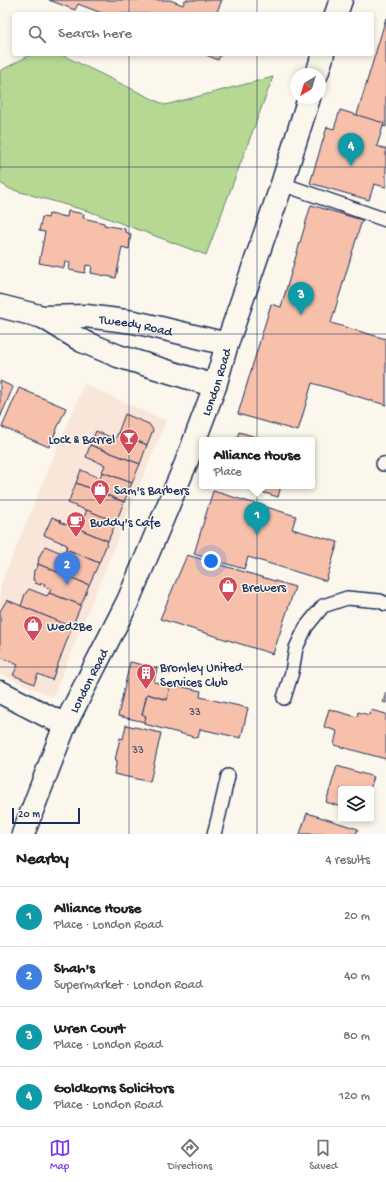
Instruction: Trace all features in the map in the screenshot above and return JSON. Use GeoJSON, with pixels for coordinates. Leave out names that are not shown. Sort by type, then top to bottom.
{"type":"FeatureCollection","features":[{"type":"Feature","properties":{"kind":"main road"},"geometry":{"type":"LineString","coordinates":[[337,12],[340,0]]}},
{"type":"Feature","properties":{"kind":"main road"},"geometry":{"type":"LineString","coordinates":[[319,68],[322,56]]}},
{"type":"Feature","properties":{"kind":"main road","name":"London Road"},"geometry":{"type":"LineString","coordinates":[[23,834],[65,725],[128,601],[186,463],[214,386],[282,184],[307,104]]}},
{"type":"Feature","properties":{"kind":"main road","name":"Tweedy Road"},"geometry":{"type":"LineString","coordinates":[[0,306],[43,318],[82,341],[118,356],[214,386]]}},
{"type":"Feature","properties":{"kind":"main road","name":"Tweedy Road"},"geometry":{"type":"LineString","coordinates":[[43,318],[86,316],[134,322],[227,344]]}},
{"type":"Feature","properties":{"kind":"main road"},"geometry":{"type":"LineString","coordinates":[[0,692],[65,725]]}},
{"type":"Feature","properties":{"kind":"lane"},"geometry":{"type":"LineString","coordinates":[[282,184],[386,220]]}},
{"type":"Feature","properties":{"kind":"lane"},"geometry":{"type":"LineString","coordinates":[[284,698],[292,672],[296,648],[306,627],[323,606],[347,598],[380,601],[386,604]]}},
{"type":"Feature","properties":{"kind":"lane"},"geometry":{"type":"LineString","coordinates":[[214,834],[228,776]]}},
{"type":"Feature","properties":{"kind":"shaded area"},"geometry":{"type":"Polygon","coordinates":[[[84,384],[166,421],[53,697],[0,674],[0,586],[84,384]]]}},
{"type":"Feature","properties":{"kind":"green space"},"geometry":{"type":"Polygon","coordinates":[[[28,56],[64,56],[165,105],[273,77],[206,255],[91,212],[10,189],[0,183],[0,71],[28,56]]]}},
{"type":"Feature","properties":{"kind":"building"},"geometry":{"type":"Polygon","coordinates":[[[49,0],[170,0],[183,5],[185,0],[222,0],[217,12],[99,12],[78,4],[75,10],[49,0]]]}},
{"type":"Feature","properties":{"kind":"building"},"geometry":{"type":"Polygon","coordinates":[[[386,18],[386,127],[356,118],[386,18]]]}},
{"type":"Feature","properties":{"kind":"building"},"geometry":{"type":"Polygon","coordinates":[[[209,56],[220,56],[218,60],[209,56]]]}},
{"type":"Feature","properties":{"kind":"building"},"geometry":{"type":"Polygon","coordinates":[[[340,110],[384,123],[377,146],[386,149],[386,187],[374,184],[369,200],[310,183],[327,127],[334,129],[340,110]]]}},
{"type":"Feature","properties":{"kind":"building"},"geometry":{"type":"Polygon","coordinates":[[[311,205],[362,220],[331,323],[386,339],[386,405],[312,383],[298,431],[238,414],[271,304],[281,307],[311,205]]]}},
{"type":"Feature","properties":{"kind":"building"},"geometry":{"type":"Polygon","coordinates":[[[68,211],[84,214],[83,218],[104,223],[104,225],[125,229],[125,232],[131,234],[129,249],[122,247],[116,278],[91,273],[92,266],[86,265],[85,273],[69,270],[70,263],[65,261],[64,268],[39,263],[45,232],[39,231],[42,217],[48,218],[49,214],[67,217],[68,211]]]}},
{"type":"Feature","properties":{"kind":"building"},"geometry":{"type":"Polygon","coordinates":[[[0,381],[13,387],[0,418],[0,381]]]}},
{"type":"Feature","properties":{"kind":"building"},"geometry":{"type":"Polygon","coordinates":[[[19,388],[66,408],[49,447],[2,427],[19,388]]]}},
{"type":"Feature","properties":{"kind":"building"},"geometry":{"type":"Polygon","coordinates":[[[125,414],[149,424],[153,430],[147,445],[118,433],[125,414]]]}},
{"type":"Feature","properties":{"kind":"building","name":"Lock & Barrel"},"geometry":{"type":"Polygon","coordinates":[[[96,431],[115,439],[118,433],[147,445],[140,464],[90,445],[96,431]]]}},
{"type":"Feature","properties":{"kind":"building"},"geometry":{"type":"Polygon","coordinates":[[[239,432],[256,437],[238,437],[239,432]]]}},
{"type":"Feature","properties":{"kind":"building"},"geometry":{"type":"Polygon","coordinates":[[[90,445],[140,464],[132,483],[102,472],[105,465],[86,457],[90,445]]]}},
{"type":"Feature","properties":{"kind":"building"},"geometry":{"type":"Polygon","coordinates":[[[81,470],[100,478],[102,472],[132,483],[124,502],[76,483],[81,470]]]}},
{"type":"Feature","properties":{"kind":"building","name":"Sam's Barbers"},"geometry":{"type":"Polygon","coordinates":[[[76,483],[124,502],[116,522],[68,503],[76,483]]]}},
{"type":"Feature","properties":{"kind":"building"},"geometry":{"type":"Polygon","coordinates":[[[251,489],[280,489],[278,497],[251,489]]]}},
{"type":"Feature","properties":{"kind":"building"},"geometry":{"type":"Polygon","coordinates":[[[213,491],[296,516],[292,529],[338,542],[326,581],[248,557],[244,569],[194,554],[213,491]]]}},
{"type":"Feature","properties":{"kind":"building"},"geometry":{"type":"Polygon","coordinates":[[[87,510],[116,522],[108,541],[79,529],[87,510]]]}},
{"type":"Feature","properties":{"kind":"building","name":"Buddy's Cafe"},"geometry":{"type":"Polygon","coordinates":[[[52,517],[67,525],[68,523],[108,541],[99,563],[66,549],[67,545],[44,535],[52,517]]]}},
{"type":"Feature","properties":{"kind":"building"},"geometry":{"type":"Polygon","coordinates":[[[45,546],[64,554],[66,549],[99,563],[89,585],[38,564],[39,557],[45,546]]]}},
{"type":"Feature","properties":{"kind":"building","name":"Brewers"},"geometry":{"type":"Polygon","coordinates":[[[187,555],[295,587],[273,654],[160,619],[187,555]]]}},
{"type":"Feature","properties":{"kind":"building"},"geometry":{"type":"Polygon","coordinates":[[[38,564],[89,585],[81,605],[49,593],[51,589],[44,586],[45,584],[41,583],[41,585],[35,583],[36,581],[33,580],[34,570],[37,568],[38,564]]]}},
{"type":"Feature","properties":{"kind":"building"},"geometry":{"type":"Polygon","coordinates":[[[29,589],[47,596],[49,593],[81,605],[72,627],[21,606],[25,594],[29,589]]]}},
{"type":"Feature","properties":{"kind":"building","name":"Wed2Be"},"geometry":{"type":"Polygon","coordinates":[[[7,600],[72,627],[52,680],[38,674],[34,684],[13,675],[18,665],[0,657],[0,611],[7,600]]]}},
{"type":"Feature","properties":{"kind":"building","name":"Bromley United Services Club"},"geometry":{"type":"Polygon","coordinates":[[[130,662],[157,668],[154,682],[170,686],[167,700],[147,694],[142,715],[146,716],[145,722],[118,716],[130,662]]]}},
{"type":"Feature","properties":{"kind":"building"},"geometry":{"type":"Polygon","coordinates":[[[170,686],[178,688],[178,686],[201,691],[200,697],[248,708],[241,738],[200,729],[198,738],[144,724],[146,716],[142,715],[147,694],[167,700],[170,686]]]}},
{"type":"Feature","properties":{"kind":"building"},"geometry":{"type":"Polygon","coordinates":[[[386,692],[386,703],[383,702],[386,692]]]}},
{"type":"Feature","properties":{"kind":"building"},"geometry":{"type":"Polygon","coordinates":[[[329,709],[357,717],[358,712],[369,715],[371,710],[386,714],[386,759],[334,745],[337,731],[324,727],[329,709]]]}},
{"type":"Feature","properties":{"kind":"building"},"geometry":{"type":"Polygon","coordinates":[[[126,725],[161,733],[150,782],[114,774],[117,760],[115,760],[120,738],[123,739],[126,725]]]}},
{"type":"Feature","properties":{"kind":"building"},"geometry":{"type":"Polygon","coordinates":[[[337,766],[374,777],[371,786],[338,786],[338,806],[326,802],[337,766]]]}},
{"type":"Feature","properties":{"kind":"building"},"geometry":{"type":"Polygon","coordinates":[[[307,813],[358,829],[356,834],[300,834],[307,813]]]}},
{"type":"Feature","properties":{"kind":"place","name":"Goldkorns Solicitors"},"geometry":{"type":"Point","coordinates":[351,166]}},
{"type":"Feature","properties":{"kind":"place","name":"Wren Court"},"geometry":{"type":"Point","coordinates":[301,315]}},
{"type":"Feature","properties":{"kind":"place","name":"Lock & Barrel"},"geometry":{"type":"Point","coordinates":[129,455]}},
{"type":"Feature","properties":{"kind":"place","name":"Sam's Barbers"},"geometry":{"type":"Point","coordinates":[100,506]}},
{"type":"Feature","properties":{"kind":"place","name":"Alliance House"},"geometry":{"type":"Point","coordinates":[257,535]}},
{"type":"Feature","properties":{"kind":"place","name":"Buddy's Cafe"},"geometry":{"type":"Point","coordinates":[76,538]}},
{"type":"Feature","properties":{"kind":"place","name":"Shah's"},"geometry":{"type":"Point","coordinates":[67,585]}},
{"type":"Feature","properties":{"kind":"place","name":"Brewers"},"geometry":{"type":"Point","coordinates":[228,603]}},
{"type":"Feature","properties":{"kind":"place","name":"Wed2Be"},"geometry":{"type":"Point","coordinates":[33,642]}},
{"type":"Feature","properties":{"kind":"place","name":"Bromley United Services Club"},"geometry":{"type":"Point","coordinates":[146,690]}}]}
